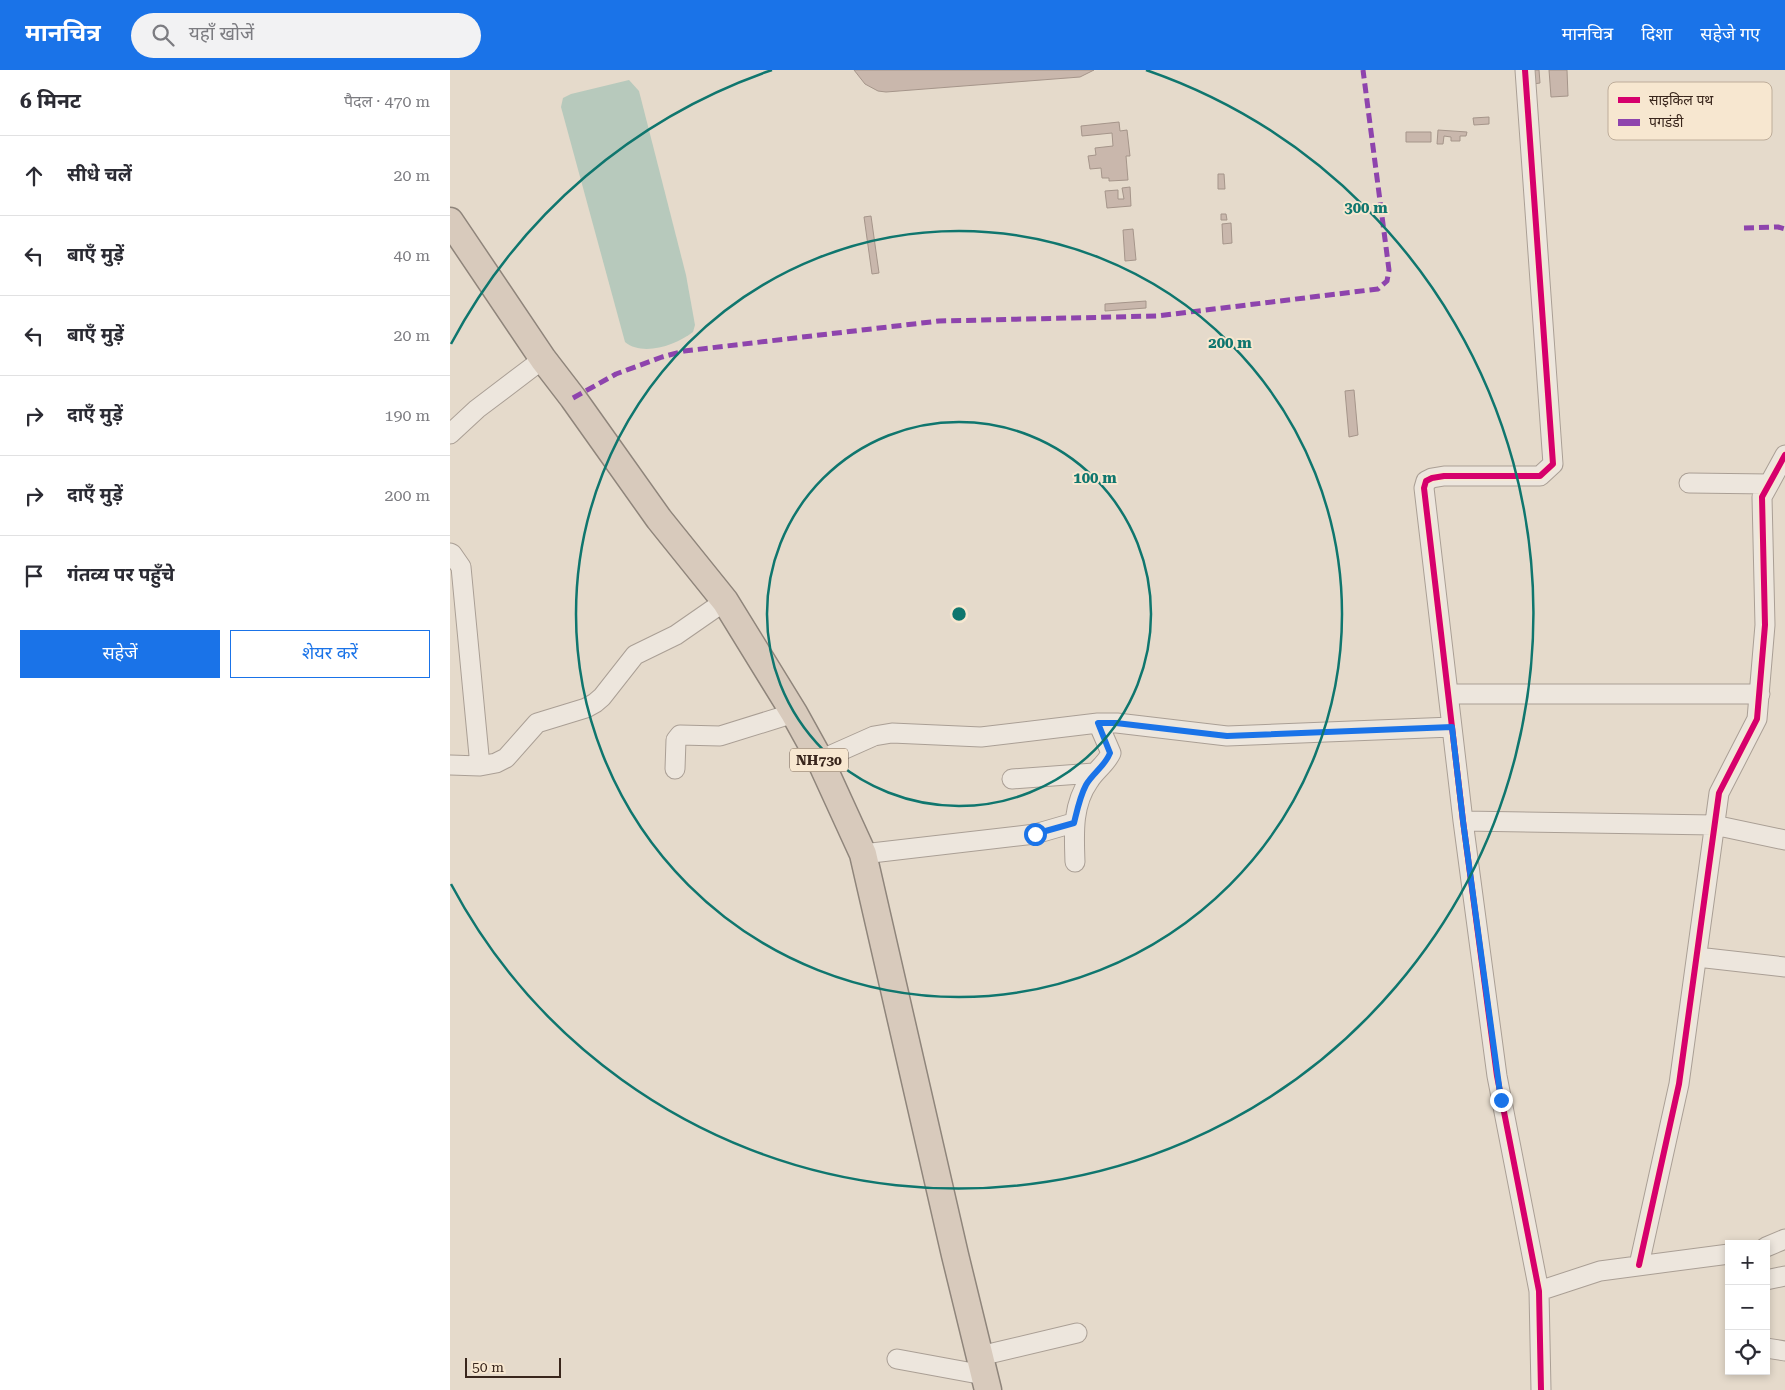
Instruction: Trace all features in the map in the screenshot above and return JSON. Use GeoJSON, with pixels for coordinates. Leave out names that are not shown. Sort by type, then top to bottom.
{"type":"FeatureCollection","features":[{"type":"Feature","properties":{"kind":"highway","name":"NH730"},"geometry":{"type":"LineString","coordinates":[[450,220],[543,359],[573,398],[658,519],[725,601],[794,713],[820,760],[863,854],[952,1245],[984,1374]]}},
{"type":"Feature","properties":{"kind":"street"},"geometry":{"type":"LineString","coordinates":[[1525,70],[1553,464],[1540,476],[1444,476],[1426,481],[1424,488],[1463,821],[1498,1088],[1539,1291],[1541,1390]]}},
{"type":"Feature","properties":{"kind":"street"},"geometry":{"type":"LineString","coordinates":[[450,434],[477,409],[543,359]]}},
{"type":"Feature","properties":{"kind":"street"},"geometry":{"type":"LineString","coordinates":[[1640,1266],[1679,1084],[1719,793],[1757,719],[1765,625],[1762,497],[1785,455]]}},
{"type":"Feature","properties":{"kind":"street"},"geometry":{"type":"LineString","coordinates":[[1689,483],[1768,484]]}},
{"type":"Feature","properties":{"kind":"street"},"geometry":{"type":"LineString","coordinates":[[450,553],[461,567],[458,601],[480,766]]}},
{"type":"Feature","properties":{"kind":"street"},"geometry":{"type":"LineString","coordinates":[[450,765],[480,766],[496,763],[506,758],[537,724],[586,708],[595,703],[602,697],[635,655],[676,635],[725,601]]}},
{"type":"Feature","properties":{"kind":"street"},"geometry":{"type":"LineString","coordinates":[[1448,694],[1760,694]]}},
{"type":"Feature","properties":{"kind":"street"},"geometry":{"type":"LineString","coordinates":[[676,769],[676,740],[680,735],[720,736],[794,713]]}},
{"type":"Feature","properties":{"kind":"street"},"geometry":{"type":"LineString","coordinates":[[820,760],[874,736],[892,734],[981,737],[1098,723],[1116,723],[1227,736],[1452,727]]}},
{"type":"Feature","properties":{"kind":"street"},"geometry":{"type":"LineString","coordinates":[[1075,862],[1074,823],[1085,787],[1094,773],[1108,760],[1110,753],[1098,723]]}},
{"type":"Feature","properties":{"kind":"street"},"geometry":{"type":"LineString","coordinates":[[1012,779],[1094,773]]}},
{"type":"Feature","properties":{"kind":"street"},"geometry":{"type":"LineString","coordinates":[[1463,821],[1714,825],[1784,844]]}},
{"type":"Feature","properties":{"kind":"street"},"geometry":{"type":"LineString","coordinates":[[863,854],[1035,834],[1074,823]]}},
{"type":"Feature","properties":{"kind":"street"},"geometry":{"type":"LineString","coordinates":[[1697,957],[1785,967]]}},
{"type":"Feature","properties":{"kind":"street"},"geometry":{"type":"LineString","coordinates":[[1770,1245],[1785,1239]]}},
{"type":"Feature","properties":{"kind":"street"},"geometry":{"type":"LineString","coordinates":[[1539,1291],[1600,1271],[1725,1255]]}},
{"type":"Feature","properties":{"kind":"street"},"geometry":{"type":"LineString","coordinates":[[1770,1279],[1785,1276]]}},
{"type":"Feature","properties":{"kind":"street"},"geometry":{"type":"LineString","coordinates":[[897,1359],[984,1374],[1077,1333]]}},
{"type":"Feature","properties":{"kind":"street"},"geometry":{"type":"LineString","coordinates":[[1770,1349],[1785,1351]]}},
{"type":"Feature","properties":{"kind":"shaded area"},"geometry":{"type":"Polygon","coordinates":[[[629,80],[639,91],[686,275],[695,325],[693,332],[686,337],[669,345],[650,349],[641,349],[625,342],[561,107],[563,98],[571,94],[629,80]]]}},
{"type":"Feature","properties":{"kind":"building"},"geometry":{"type":"Polygon","coordinates":[[[854,70],[1094,70],[1080,77],[886,92],[878,91],[865,84],[854,70]]]}},
{"type":"Feature","properties":{"kind":"building"},"geometry":{"type":"Polygon","coordinates":[[[1532,70],[1539,70],[1540,83],[1533,84],[1532,70]]]}},
{"type":"Feature","properties":{"kind":"building"},"geometry":{"type":"Polygon","coordinates":[[[1549,70],[1567,70],[1568,96],[1551,97],[1549,70]]]}},
{"type":"Feature","properties":{"kind":"building"},"geometry":{"type":"Polygon","coordinates":[[[1489,117],[1489,124],[1474,125],[1473,118],[1489,117]]]}},
{"type":"Feature","properties":{"kind":"building"},"geometry":{"type":"Polygon","coordinates":[[[1119,122],[1120,131],[1127,130],[1130,156],[1126,156],[1128,180],[1109,181],[1109,178],[1102,178],[1101,168],[1090,169],[1088,156],[1096,155],[1095,148],[1113,146],[1112,133],[1082,136],[1081,126],[1119,122]]]}},
{"type":"Feature","properties":{"kind":"building"},"geometry":{"type":"Polygon","coordinates":[[[1438,130],[1467,132],[1466,136],[1460,136],[1460,141],[1451,141],[1451,137],[1444,136],[1443,144],[1437,144],[1438,130]]]}},
{"type":"Feature","properties":{"kind":"building"},"geometry":{"type":"Polygon","coordinates":[[[1406,132],[1431,132],[1431,142],[1406,142],[1406,132]]]}},
{"type":"Feature","properties":{"kind":"building"},"geometry":{"type":"Polygon","coordinates":[[[1218,174],[1224,174],[1225,189],[1218,189],[1218,174]]]}},
{"type":"Feature","properties":{"kind":"building"},"geometry":{"type":"Polygon","coordinates":[[[1130,187],[1131,206],[1107,208],[1105,191],[1118,190],[1118,199],[1124,199],[1122,188],[1130,187]]]}},
{"type":"Feature","properties":{"kind":"building"},"geometry":{"type":"Polygon","coordinates":[[[1221,214],[1226,214],[1227,220],[1221,220],[1221,214]]]}},
{"type":"Feature","properties":{"kind":"building"},"geometry":{"type":"Polygon","coordinates":[[[871,216],[879,273],[872,274],[864,217],[871,216]]]}},
{"type":"Feature","properties":{"kind":"building"},"geometry":{"type":"Polygon","coordinates":[[[1231,223],[1232,243],[1223,244],[1222,224],[1231,223]]]}},
{"type":"Feature","properties":{"kind":"building"},"geometry":{"type":"Polygon","coordinates":[[[1133,229],[1136,260],[1125,261],[1123,230],[1133,229]]]}},
{"type":"Feature","properties":{"kind":"building"},"geometry":{"type":"Polygon","coordinates":[[[1146,301],[1146,308],[1105,311],[1105,304],[1146,301]]]}},
{"type":"Feature","properties":{"kind":"building"},"geometry":{"type":"Polygon","coordinates":[[[1354,390],[1358,435],[1349,437],[1345,391],[1354,390]]]}},
{"type":"Feature","properties":{"kind":"marked path"},"geometry":{"type":"LineString","coordinates":[[573,398],[616,374],[684,351],[939,321],[1157,316],[1378,289],[1387,281],[1389,270],[1363,70]]}},
{"type":"Feature","properties":{"kind":"marked path"},"geometry":{"type":"LineString","coordinates":[[1744,228],[1778,227],[1785,229]]}},
{"type":"Feature","properties":{"kind":"cycle path"},"geometry":{"type":"LineString","coordinates":[[1525,70],[1553,464],[1540,476],[1444,476],[1426,481],[1424,488],[1463,821],[1497,1076],[1539,1291],[1541,1390]]}},
{"type":"Feature","properties":{"kind":"cycle path"},"geometry":{"type":"LineString","coordinates":[[1639,1265],[1679,1084],[1719,793],[1757,719],[1765,625],[1762,497],[1785,455]]}},
{"type":"Feature","properties":{"kind":"route"},"geometry":{"type":"LineString","coordinates":[[1035,834],[1074,823],[1085,787],[1094,773],[1108,760],[1110,753],[1098,723],[1116,723],[1227,736],[1452,727],[1501,1100]]}}]}
